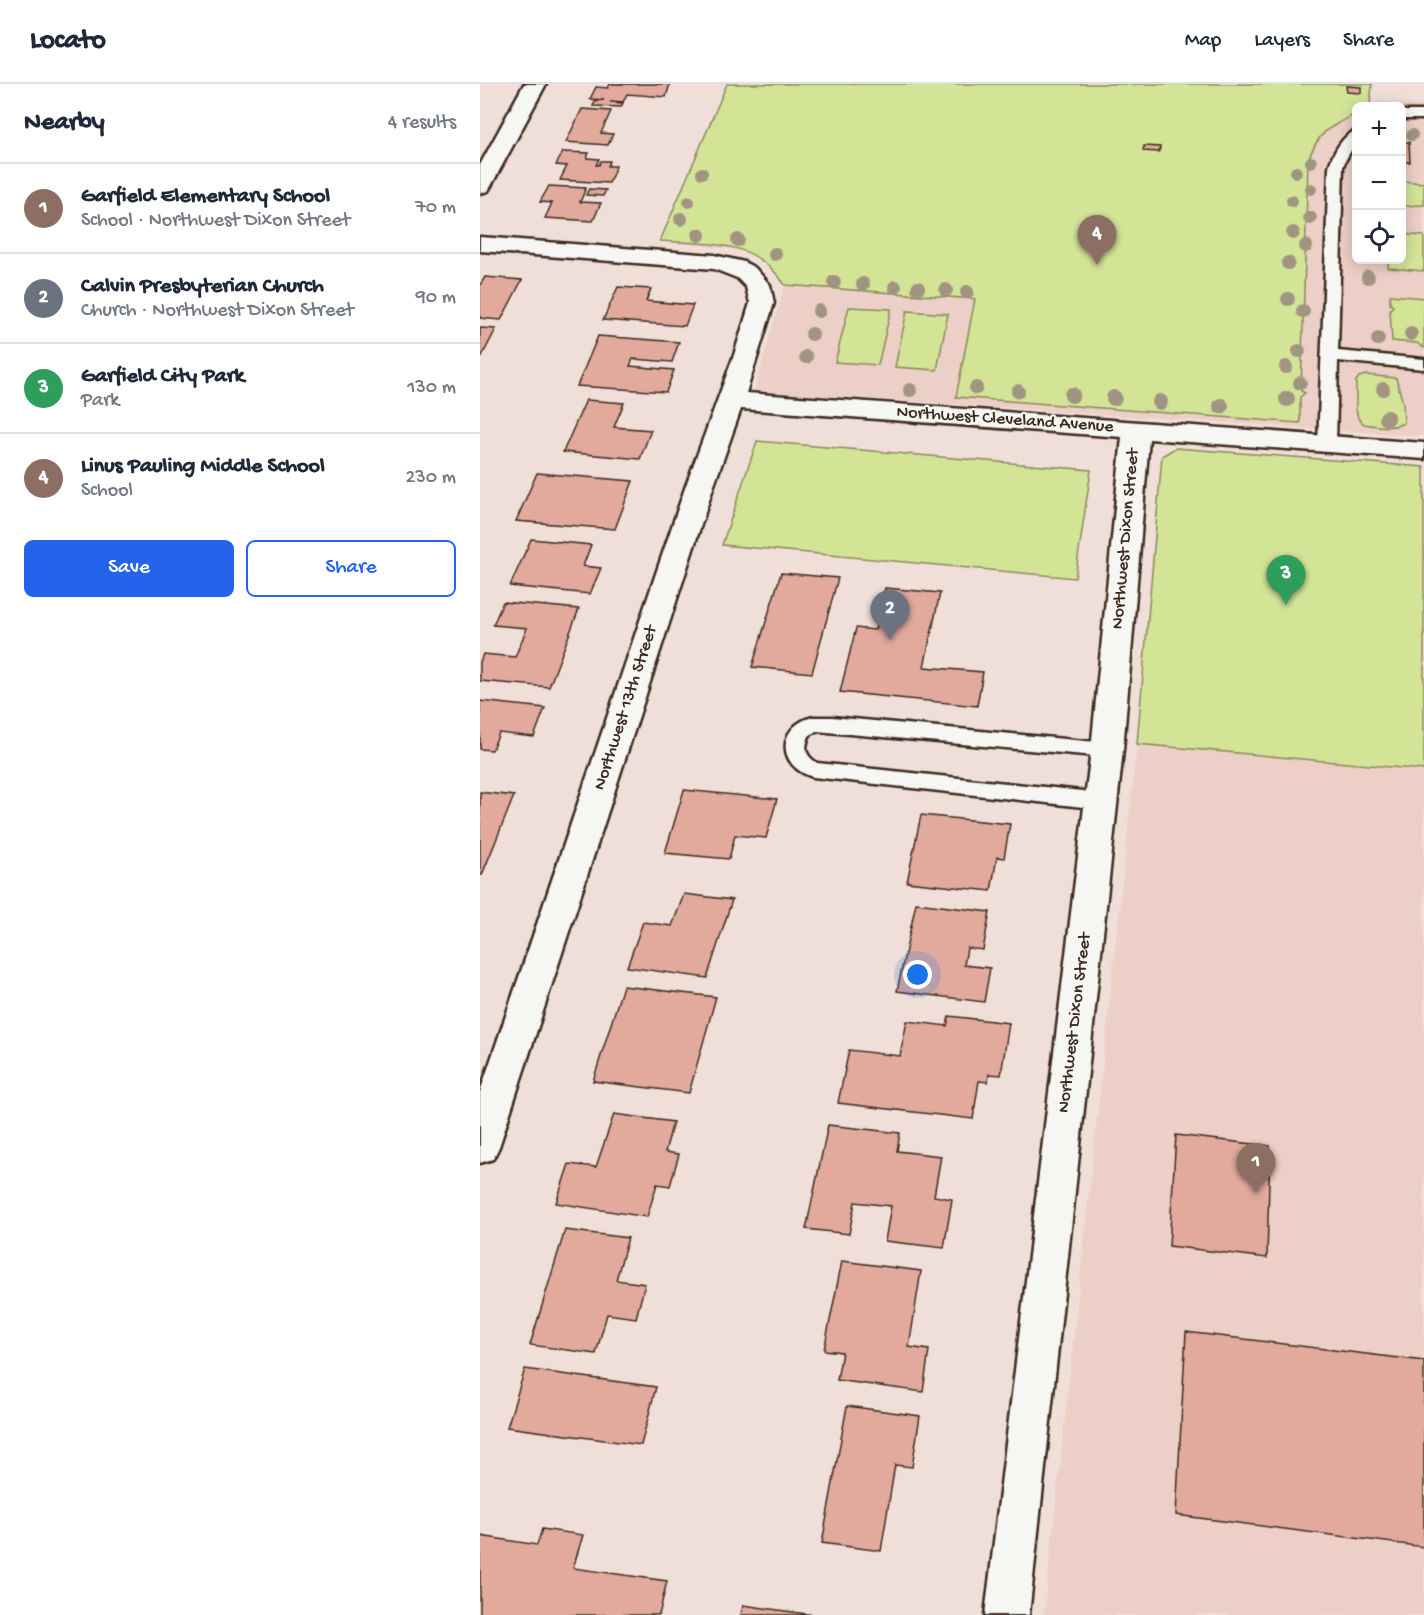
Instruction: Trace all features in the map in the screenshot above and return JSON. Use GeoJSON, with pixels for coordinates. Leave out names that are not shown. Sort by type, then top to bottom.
{"type":"FeatureCollection","features":[{"type":"Feature","properties":{"kind":"street"},"geometry":{"type":"LineString","coordinates":[[480,186],[535,84]]}},
{"type":"Feature","properties":{"kind":"street","name":"Northwest 13th Street"},"geometry":{"type":"LineString","coordinates":[[480,244],[714,262],[735,267],[746,273],[758,285],[762,303],[480,1148]]}},
{"type":"Feature","properties":{"kind":"street","name":"Northwest Cleveland Avenue"},"geometry":{"type":"LineString","coordinates":[[730,400],[1424,451]]}},
{"type":"Feature","properties":{"kind":"street","name":"Northwest Dixon Street"},"geometry":{"type":"LineString","coordinates":[[1006,1615],[1107,750],[1136,430]]}},
{"type":"Feature","properties":{"kind":"lane"},"geometry":{"type":"LineString","coordinates":[[1406,115],[1424,115]]}},
{"type":"Feature","properties":{"kind":"lane"},"geometry":{"type":"LineString","coordinates":[[1327,444],[1336,167],[1339,157],[1352,140]]}},
{"type":"Feature","properties":{"kind":"lane"},"geometry":{"type":"LineString","coordinates":[[1330,355],[1424,364]]}},
{"type":"Feature","properties":{"kind":"lane"},"geometry":{"type":"LineString","coordinates":[[1101,801],[813,771],[795,757],[794,748],[799,732],[810,725],[832,724],[1107,750]]}},
{"type":"Feature","properties":{"kind":"shaded area"},"geometry":{"type":"Polygon","coordinates":[[[727,84],[1372,84],[1372,102],[1352,102],[1352,264],[1406,264],[1406,105],[1424,106],[1424,436],[754,391],[785,285],[762,259],[747,251],[660,241],[727,84]]]}},
{"type":"Feature","properties":{"kind":"shaded area"},"geometry":{"type":"Polygon","coordinates":[[[1137,744],[1424,770],[1424,1615],[1044,1615],[1137,744]]]}},
{"type":"Feature","properties":{"kind":"green space"},"geometry":{"type":"Polygon","coordinates":[[[727,84],[1372,84],[1370,102],[1352,102],[1352,116],[1321,136],[1308,160],[1301,391],[1305,393],[1300,397],[1300,423],[956,397],[975,299],[785,285],[773,270],[745,251],[713,244],[660,241],[727,84]]]}},
{"type":"Feature","properties":{"kind":"green space"},"geometry":{"type":"Polygon","coordinates":[[[1406,181],[1424,183],[1424,205],[1406,206],[1406,181]]]}},
{"type":"Feature","properties":{"kind":"green space"},"geometry":{"type":"Polygon","coordinates":[[[1406,234],[1424,236],[1424,271],[1388,268],[1388,264],[1406,264],[1406,234]]]}},
{"type":"Feature","properties":{"kind":"green space"},"geometry":{"type":"Polygon","coordinates":[[[1390,295],[1424,298],[1424,348],[1417,343],[1392,341],[1390,310],[1393,306],[1390,304],[1390,295]]]}},
{"type":"Feature","properties":{"kind":"green space"},"geometry":{"type":"Polygon","coordinates":[[[849,307],[891,309],[878,365],[835,362],[849,307]]]}},
{"type":"Feature","properties":{"kind":"green space"},"geometry":{"type":"Polygon","coordinates":[[[907,311],[948,314],[937,370],[895,367],[907,311]]]}},
{"type":"Feature","properties":{"kind":"green space"},"geometry":{"type":"Polygon","coordinates":[[[1366,375],[1396,378],[1403,403],[1404,423],[1395,426],[1379,426],[1364,424],[1358,418],[1356,381],[1359,377],[1366,375]]]}},
{"type":"Feature","properties":{"kind":"green space"},"geometry":{"type":"Polygon","coordinates":[[[757,441],[1091,470],[1075,578],[722,545],[757,441]]]}},
{"type":"Feature","properties":{"kind":"green space"},"geometry":{"type":"Polygon","coordinates":[[[1175,448],[1424,467],[1424,770],[1137,744],[1162,456],[1175,448]]]}},
{"type":"Feature","properties":{"kind":"building"},"geometry":{"type":"Polygon","coordinates":[[[610,84],[670,84],[666,97],[627,94],[623,102],[611,102],[623,103],[621,107],[593,106],[595,101],[604,100],[590,99],[596,87],[608,88],[610,84]]]}},
{"type":"Feature","properties":{"kind":"building"},"geometry":{"type":"Polygon","coordinates":[[[1346,86],[1361,87],[1361,93],[1347,92],[1346,86]]]}},
{"type":"Feature","properties":{"kind":"building"},"geometry":{"type":"Polygon","coordinates":[[[582,109],[611,111],[601,133],[613,134],[608,145],[566,142],[582,109]]]}},
{"type":"Feature","properties":{"kind":"building"},"geometry":{"type":"Polygon","coordinates":[[[1406,142],[1409,142],[1410,162],[1406,162],[1406,142]]]}},
{"type":"Feature","properties":{"kind":"building"},"geometry":{"type":"Polygon","coordinates":[[[1144,146],[1160,147],[1159,152],[1143,151],[1144,146]]]}},
{"type":"Feature","properties":{"kind":"building"},"geometry":{"type":"Polygon","coordinates":[[[563,152],[589,153],[587,158],[599,159],[596,165],[599,165],[601,161],[610,161],[608,166],[616,166],[609,183],[560,180],[567,166],[556,165],[563,152]]]}},
{"type":"Feature","properties":{"kind":"building"},"geometry":{"type":"Polygon","coordinates":[[[549,186],[586,188],[580,202],[601,203],[593,221],[545,218],[552,203],[540,202],[549,186]]]}},
{"type":"Feature","properties":{"kind":"building"},"geometry":{"type":"Polygon","coordinates":[[[589,189],[606,190],[603,196],[586,195],[589,189]]]}},
{"type":"Feature","properties":{"kind":"building"},"geometry":{"type":"Polygon","coordinates":[[[485,277],[522,280],[501,320],[480,318],[480,285],[485,277]]]}},
{"type":"Feature","properties":{"kind":"building"},"geometry":{"type":"Polygon","coordinates":[[[618,287],[651,289],[646,301],[693,305],[685,326],[603,320],[618,287]]]}},
{"type":"Feature","properties":{"kind":"building"},"geometry":{"type":"Polygon","coordinates":[[[480,328],[496,329],[480,360],[480,328]]]}},
{"type":"Feature","properties":{"kind":"building"},"geometry":{"type":"Polygon","coordinates":[[[598,336],[679,342],[672,362],[633,359],[630,366],[674,370],[666,392],[577,386],[598,336]]]}},
{"type":"Feature","properties":{"kind":"building"},"geometry":{"type":"Polygon","coordinates":[[[586,400],[624,403],[614,427],[651,430],[640,459],[563,452],[586,400]]]}},
{"type":"Feature","properties":{"kind":"building"},"geometry":{"type":"Polygon","coordinates":[[[537,473],[633,481],[615,529],[516,521],[537,473]]]}},
{"type":"Feature","properties":{"kind":"building"},"geometry":{"type":"Polygon","coordinates":[[[531,539],[591,545],[583,566],[601,568],[590,594],[510,586],[531,539]]]}},
{"type":"Feature","properties":{"kind":"building"},"geometry":{"type":"Polygon","coordinates":[[[781,573],[838,578],[812,673],[752,667],[781,573]]]}},
{"type":"Feature","properties":{"kind":"building"},"geometry":{"type":"Polygon","coordinates":[[[885,588],[940,593],[924,667],[983,672],[977,706],[840,692],[856,628],[875,630],[885,588]]]}},
{"type":"Feature","properties":{"kind":"building"},"geometry":{"type":"Polygon","coordinates":[[[503,602],[579,609],[549,687],[480,681],[480,662],[483,654],[515,657],[527,628],[493,625],[503,602]]]}},
{"type":"Feature","properties":{"kind":"building"},"geometry":{"type":"Polygon","coordinates":[[[480,701],[545,708],[534,737],[499,733],[492,750],[480,749],[480,701]]]}},
{"type":"Feature","properties":{"kind":"building"},"geometry":{"type":"Polygon","coordinates":[[[684,790],[777,799],[766,838],[735,835],[729,859],[665,853],[684,790]]]}},
{"type":"Feature","properties":{"kind":"building"},"geometry":{"type":"Polygon","coordinates":[[[480,792],[514,796],[482,875],[480,875],[480,792]]]}},
{"type":"Feature","properties":{"kind":"building"},"geometry":{"type":"Polygon","coordinates":[[[921,815],[1010,824],[1004,858],[997,857],[991,891],[907,882],[921,815]]]}},
{"type":"Feature","properties":{"kind":"building"},"geometry":{"type":"Polygon","coordinates":[[[684,894],[732,900],[707,978],[627,967],[643,922],[672,926],[684,894]]]}},
{"type":"Feature","properties":{"kind":"building"},"geometry":{"type":"Polygon","coordinates":[[[916,903],[990,912],[983,950],[967,948],[964,965],[990,968],[984,1002],[897,991],[916,903]]]}},
{"type":"Feature","properties":{"kind":"building"},"geometry":{"type":"Polygon","coordinates":[[[623,986],[716,997],[689,1093],[593,1081],[623,986]]]}},
{"type":"Feature","properties":{"kind":"building"},"geometry":{"type":"Polygon","coordinates":[[[949,1016],[1009,1023],[1001,1075],[989,1074],[988,1082],[979,1081],[973,1119],[838,1103],[849,1050],[900,1056],[907,1021],[947,1026],[949,1016]]]}},
{"type":"Feature","properties":{"kind":"building"},"geometry":{"type":"Polygon","coordinates":[[[614,1114],[673,1122],[665,1152],[679,1154],[670,1186],[657,1184],[647,1217],[556,1203],[569,1164],[596,1167],[614,1114]]]}},
{"type":"Feature","properties":{"kind":"building"},"geometry":{"type":"Polygon","coordinates":[[[828,1125],[900,1133],[897,1151],[941,1156],[934,1196],[952,1199],[944,1248],[885,1241],[891,1206],[855,1202],[849,1234],[806,1229],[828,1125]]]}},
{"type":"Feature","properties":{"kind":"building"},"geometry":{"type":"Polygon","coordinates":[[[1176,1135],[1270,1146],[1267,1258],[1169,1246],[1176,1135]]]}},
{"type":"Feature","properties":{"kind":"building"},"geometry":{"type":"Polygon","coordinates":[[[565,1230],[628,1238],[616,1280],[645,1284],[636,1318],[607,1314],[596,1354],[530,1345],[565,1230]]]}},
{"type":"Feature","properties":{"kind":"building"},"geometry":{"type":"Polygon","coordinates":[[[842,1261],[921,1271],[909,1347],[929,1350],[923,1392],[837,1380],[842,1352],[824,1350],[842,1261]]]}},
{"type":"Feature","properties":{"kind":"building"},"geometry":{"type":"Polygon","coordinates":[[[1186,1332],[1424,1361],[1424,1547],[1176,1515],[1186,1332]]]}},
{"type":"Feature","properties":{"kind":"building"},"geometry":{"type":"Polygon","coordinates":[[[525,1369],[656,1387],[641,1445],[507,1427],[525,1369]]]}},
{"type":"Feature","properties":{"kind":"building"},"geometry":{"type":"Polygon","coordinates":[[[847,1406],[920,1416],[912,1467],[895,1465],[881,1551],[822,1543],[847,1406]]]}},
{"type":"Feature","properties":{"kind":"building"},"geometry":{"type":"Polygon","coordinates":[[[542,1529],[583,1535],[573,1568],[667,1581],[659,1615],[480,1615],[480,1536],[537,1545],[542,1529]]]}},
{"type":"Feature","properties":{"kind":"building"},"geometry":{"type":"Polygon","coordinates":[[[743,1605],[814,1615],[741,1615],[743,1605]]]}},
{"type":"Feature","properties":{"kind":"place","name":"Linus Pauling Middle School"},"geometry":{"type":"Point","coordinates":[1097,265]}},
{"type":"Feature","properties":{"kind":"place","name":"Garfield City Park"},"geometry":{"type":"Point","coordinates":[1286,605]}},
{"type":"Feature","properties":{"kind":"place","name":"Calvin Presbyterian Church"},"geometry":{"type":"Point","coordinates":[890,640]}},
{"type":"Feature","properties":{"kind":"place","name":"Garfield Elementary School"},"geometry":{"type":"Point","coordinates":[1256,1193]}}]}
